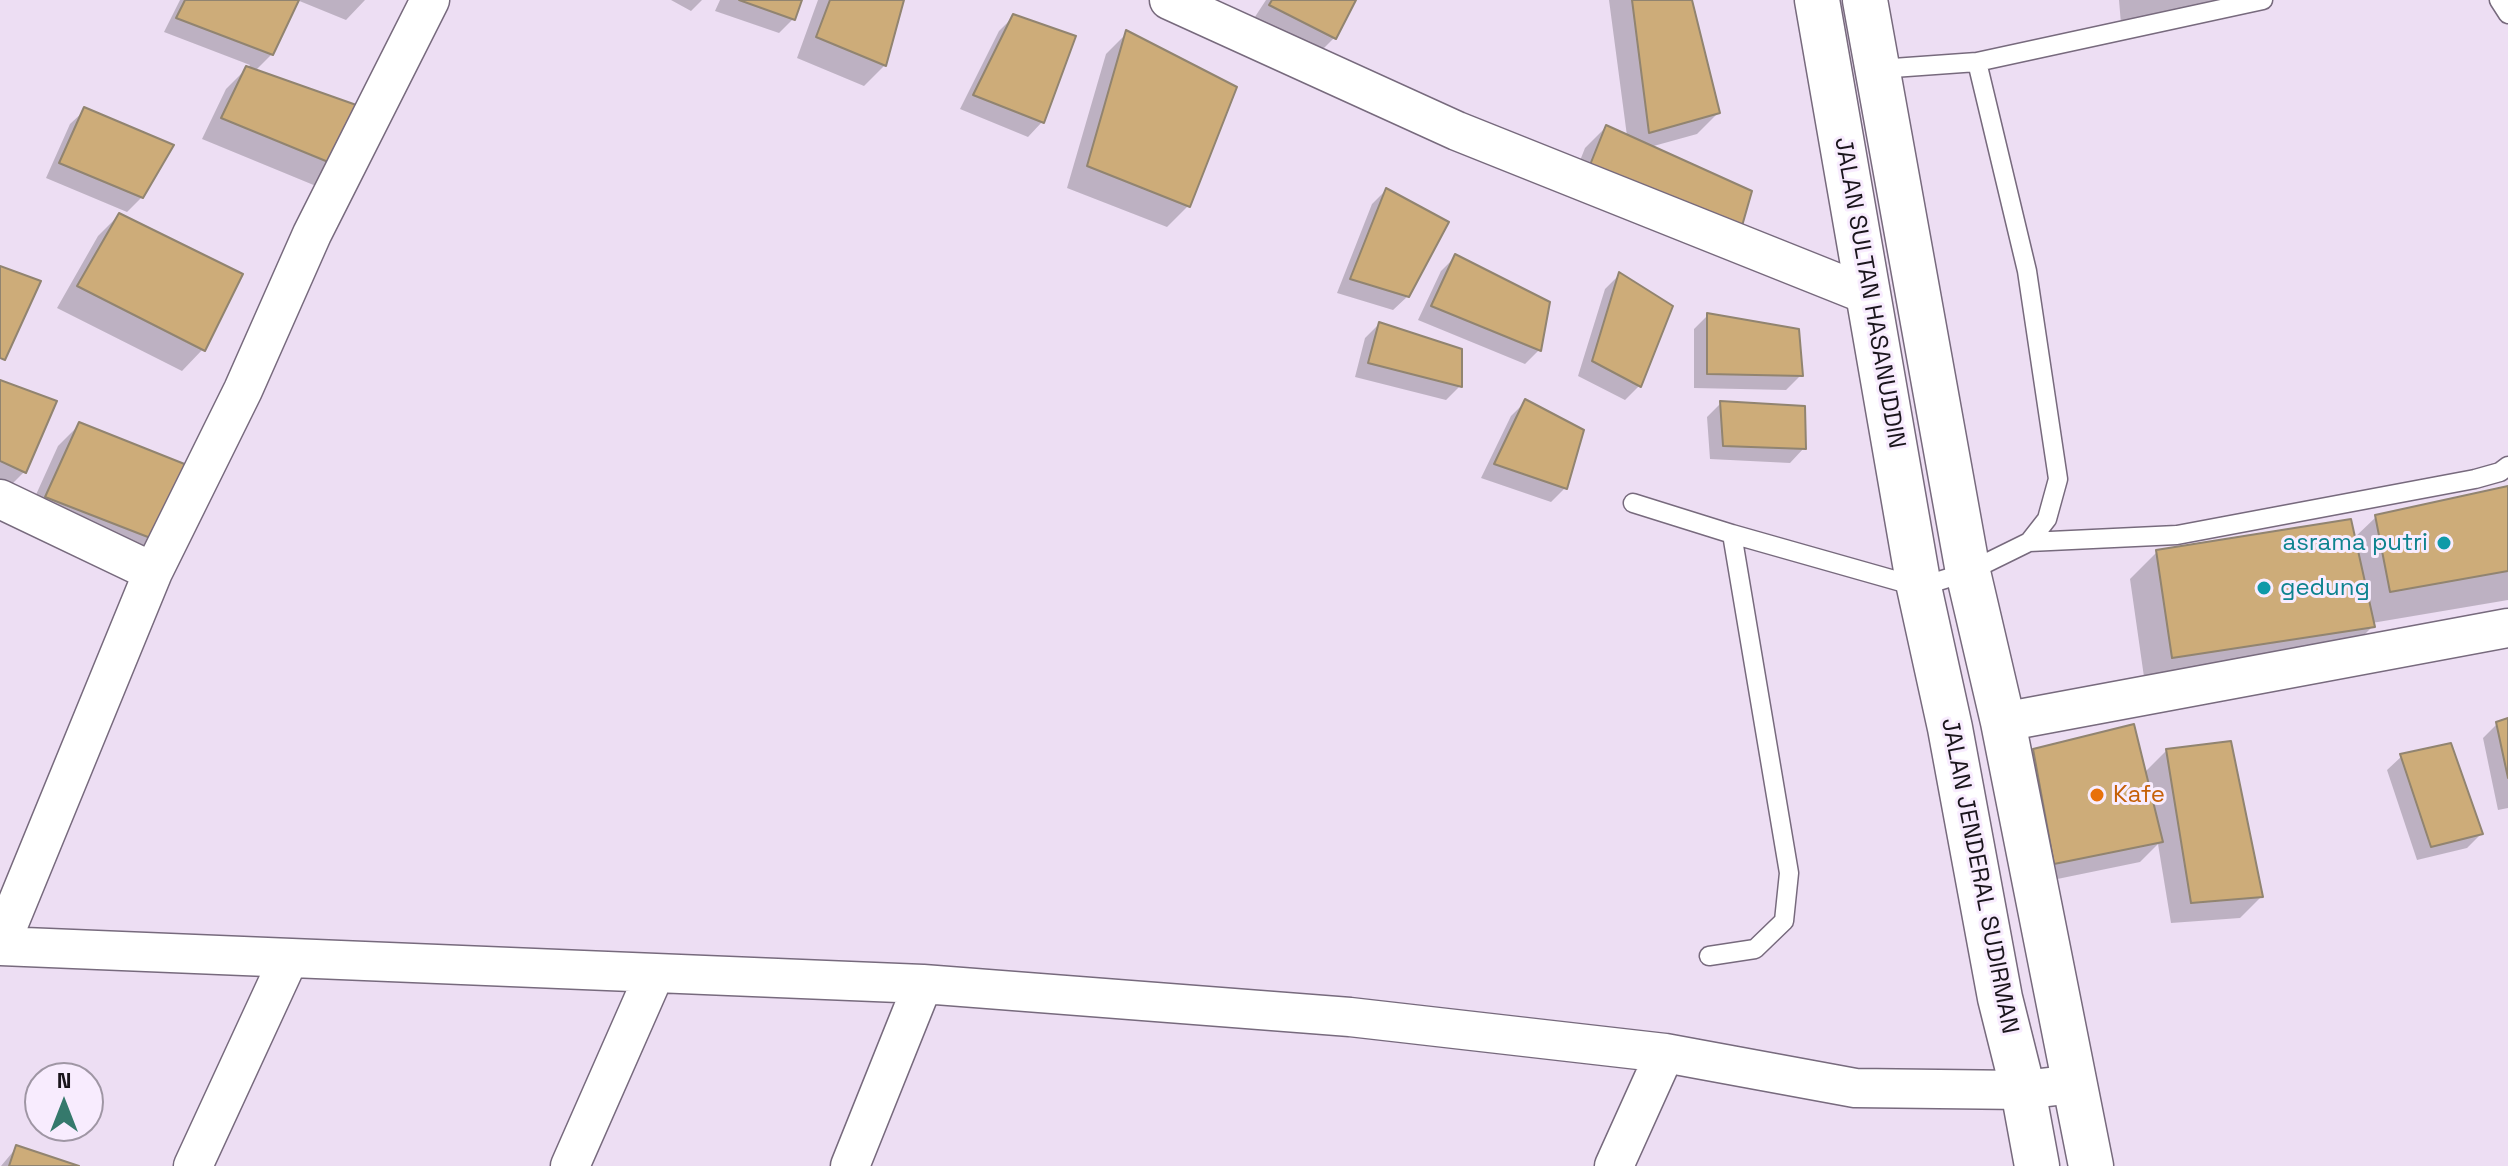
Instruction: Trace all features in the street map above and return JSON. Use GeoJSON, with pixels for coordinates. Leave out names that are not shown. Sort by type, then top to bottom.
{"type":"FeatureCollection","features":[{"type":"Feature","properties":{"kind":"main road","name":"JALAN SULTAN HASANUDDIN"},"geometry":{"type":"LineString","coordinates":[[1817,0],[1919,587]]}},
{"type":"Feature","properties":{"kind":"main road"},"geometry":{"type":"LineString","coordinates":[[1865,0],[1968,572],[2003,722],[2091,1166]]}},
{"type":"Feature","properties":{"kind":"main road","name":"JALAN JENDERAL SUDIRMAN"},"geometry":{"type":"LineString","coordinates":[[1919,587],[1950,728],[2000,998],[2023,1090],[2037,1166]]}},
{"type":"Feature","properties":{"kind":"street"},"geometry":{"type":"LineString","coordinates":[[430,0],[312,234],[243,390],[153,572],[0,946],[923,984],[1350,1017],[1665,1053],[1855,1088],[2023,1090],[2074,1084]]}},
{"type":"Feature","properties":{"kind":"street"},"geometry":{"type":"LineString","coordinates":[[1169,0],[1457,131],[1870,296]]}},
{"type":"Feature","properties":{"kind":"street"},"geometry":{"type":"LineString","coordinates":[[0,499],[153,572]]}},
{"type":"Feature","properties":{"kind":"street"},"geometry":{"type":"LineString","coordinates":[[2003,722],[2508,628]]}},
{"type":"Feature","properties":{"kind":"street"},"geometry":{"type":"LineString","coordinates":[[193,1166],[289,958]]}},
{"type":"Feature","properties":{"kind":"street"},"geometry":{"type":"LineString","coordinates":[[570,1166],[655,973]]}},
{"type":"Feature","properties":{"kind":"street"},"geometry":{"type":"LineString","coordinates":[[850,1166],[923,984]]}},
{"type":"Feature","properties":{"kind":"street"},"geometry":{"type":"LineString","coordinates":[[1614,1166],[1665,1053]]}},
{"type":"Feature","properties":{"kind":"lane"},"geometry":{"type":"LineString","coordinates":[[1879,69],[1977,62],[2263,0]]}},
{"type":"Feature","properties":{"kind":"lane"},"geometry":{"type":"LineString","coordinates":[[2499,0],[2508,14]]}},
{"type":"Feature","properties":{"kind":"lane"},"geometry":{"type":"LineString","coordinates":[[1977,62],[2027,271],[2058,479],[2047,519],[2029,542]]}},
{"type":"Feature","properties":{"kind":"lane"},"geometry":{"type":"LineString","coordinates":[[1633,503],[1919,587],[1968,572],[2029,542],[2177,535],[2475,479],[2500,472],[2508,466]]}},
{"type":"Feature","properties":{"kind":"lane"},"geometry":{"type":"LineString","coordinates":[[1709,956],[1755,949],[1784,921],[1789,873],[1732,534]]}},
{"type":"Feature","properties":{"kind":"building"},"geometry":{"type":"Polygon","coordinates":[[[185,0],[299,0],[273,55],[176,18],[185,0]]]}},
{"type":"Feature","properties":{"kind":"building"},"geometry":{"type":"Polygon","coordinates":[[[739,0],[802,0],[795,20],[739,0]]]}},
{"type":"Feature","properties":{"kind":"building"},"geometry":{"type":"Polygon","coordinates":[[[830,0],[904,0],[886,66],[816,37],[830,0]]]}},
{"type":"Feature","properties":{"kind":"building"},"geometry":{"type":"Polygon","coordinates":[[[1272,0],[1356,0],[1336,39],[1269,5],[1272,0]]]}},
{"type":"Feature","properties":{"kind":"building"},"geometry":{"type":"Polygon","coordinates":[[[1632,0],[1692,0],[1720,113],[1649,133],[1632,0]]]}},
{"type":"Feature","properties":{"kind":"building"},"geometry":{"type":"Polygon","coordinates":[[[1013,14],[1076,36],[1044,123],[973,95],[1013,14]]]}},
{"type":"Feature","properties":{"kind":"building"},"geometry":{"type":"Polygon","coordinates":[[[1126,30],[1237,87],[1190,207],[1087,166],[1126,30]]]}},
{"type":"Feature","properties":{"kind":"building"},"geometry":{"type":"Polygon","coordinates":[[[246,66],[362,107],[338,166],[221,118],[246,66]]]}},
{"type":"Feature","properties":{"kind":"building"},"geometry":{"type":"Polygon","coordinates":[[[84,107],[174,145],[143,198],[59,163],[84,107]]]}},
{"type":"Feature","properties":{"kind":"building"},"geometry":{"type":"Polygon","coordinates":[[[1606,125],[1752,191],[1740,233],[1586,175],[1606,125]]]}},
{"type":"Feature","properties":{"kind":"building"},"geometry":{"type":"Polygon","coordinates":[[[1386,188],[1449,222],[1409,297],[1350,279],[1386,188]]]}},
{"type":"Feature","properties":{"kind":"building"},"geometry":{"type":"Polygon","coordinates":[[[119,213],[243,274],[205,351],[77,286],[119,213]]]}},
{"type":"Feature","properties":{"kind":"building"},"geometry":{"type":"Polygon","coordinates":[[[1455,254],[1550,302],[1541,351],[1431,306],[1455,254]]]}},
{"type":"Feature","properties":{"kind":"building"},"geometry":{"type":"Polygon","coordinates":[[[0,266],[41,281],[5,360],[0,358],[0,266]]]}},
{"type":"Feature","properties":{"kind":"building"},"geometry":{"type":"Polygon","coordinates":[[[1619,272],[1673,306],[1641,387],[1592,361],[1619,272]]]}},
{"type":"Feature","properties":{"kind":"building"},"geometry":{"type":"Polygon","coordinates":[[[1707,313],[1799,329],[1803,376],[1707,374],[1707,313]]]}},
{"type":"Feature","properties":{"kind":"building"},"geometry":{"type":"Polygon","coordinates":[[[1379,322],[1462,349],[1462,387],[1368,363],[1379,322]]]}},
{"type":"Feature","properties":{"kind":"building"},"geometry":{"type":"Polygon","coordinates":[[[0,380],[57,401],[26,473],[0,461],[0,380]]]}},
{"type":"Feature","properties":{"kind":"building"},"geometry":{"type":"Polygon","coordinates":[[[1525,399],[1584,430],[1567,489],[1494,464],[1525,399]]]}},
{"type":"Feature","properties":{"kind":"building"},"geometry":{"type":"Polygon","coordinates":[[[1720,401],[1805,406],[1806,449],[1723,446],[1720,401]]]}},
{"type":"Feature","properties":{"kind":"building"},"geometry":{"type":"Polygon","coordinates":[[[79,422],[187,465],[153,539],[45,497],[79,422]]]}},
{"type":"Feature","properties":{"kind":"building","name":"asrama putri"},"geometry":{"type":"Polygon","coordinates":[[[2508,486],[2508,571],[2390,592],[2375,515],[2508,486]]]}},
{"type":"Feature","properties":{"kind":"building","name":"gedung"},"geometry":{"type":"Polygon","coordinates":[[[2351,519],[2375,627],[2172,658],[2156,550],[2351,519]]]}},
{"type":"Feature","properties":{"kind":"building"},"geometry":{"type":"Polygon","coordinates":[[[2508,718],[2508,778],[2496,722],[2508,718]]]}},
{"type":"Feature","properties":{"kind":"building","name":"Kafe"},"geometry":{"type":"Polygon","coordinates":[[[2134,724],[2163,842],[2054,864],[2033,749],[2134,724]]]}},
{"type":"Feature","properties":{"kind":"building"},"geometry":{"type":"Polygon","coordinates":[[[2231,741],[2263,897],[2191,903],[2166,749],[2231,741]]]}},
{"type":"Feature","properties":{"kind":"building"},"geometry":{"type":"Polygon","coordinates":[[[2451,743],[2483,834],[2431,847],[2400,754],[2451,743]]]}},
{"type":"Feature","properties":{"kind":"building"},"geometry":{"type":"Polygon","coordinates":[[[16,1145],[79,1166],[9,1166],[16,1145]]]}},
{"type":"Feature","properties":{"kind":"place","name":"asrama putri"},"geometry":{"type":"Point","coordinates":[2444,543]}},
{"type":"Feature","properties":{"kind":"place","name":"gedung"},"geometry":{"type":"Point","coordinates":[2264,588]}},
{"type":"Feature","properties":{"kind":"place","name":"Kafe"},"geometry":{"type":"Point","coordinates":[2097,795]}}]}
